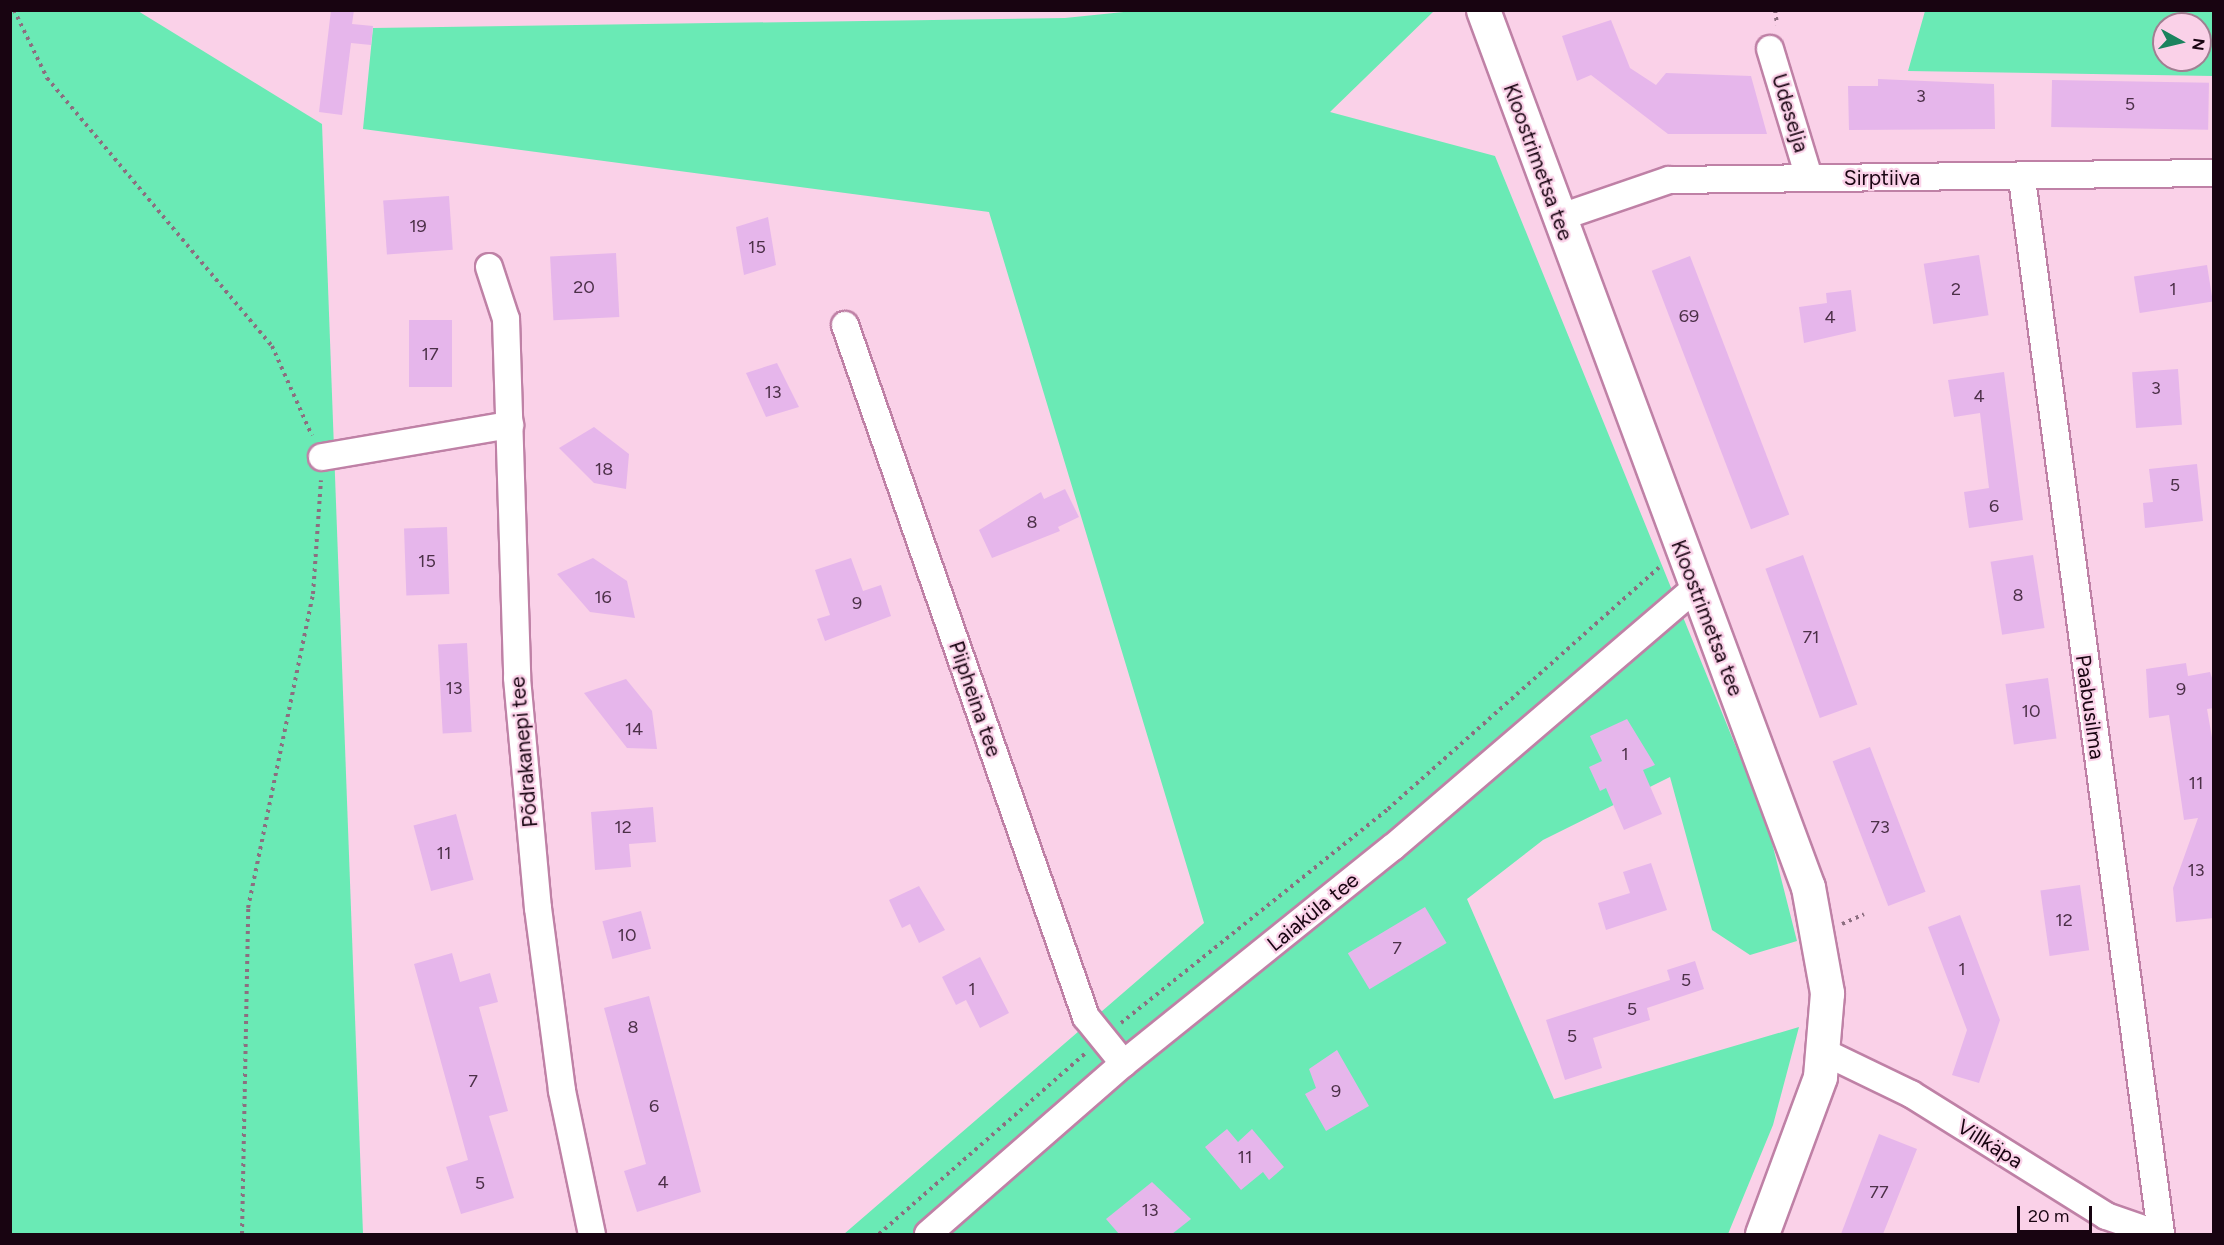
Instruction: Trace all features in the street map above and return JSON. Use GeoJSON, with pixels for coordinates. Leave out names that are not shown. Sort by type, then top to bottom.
{"type":"FeatureCollection","features":[{"type":"Feature","properties":{"kind":"main road","name":"Kloostrimetsa tee"},"geometry":{"type":"LineString","coordinates":[[1483,10],[1558,218],[1808,886],[1827,993],[1822,1051],[1802,1133],[1762,1234]]}},
{"type":"Feature","properties":{"kind":"street","name":"Udeselja"},"geometry":{"type":"LineString","coordinates":[[1770,49],[1809,177]]}},
{"type":"Feature","properties":{"kind":"street","name":"Sirptiiva"},"geometry":{"type":"LineString","coordinates":[[1558,218],[1669,180],[1809,177],[2022,179],[2214,173]]}},
{"type":"Feature","properties":{"kind":"street","name":"Paabusilma"},"geometry":{"type":"LineString","coordinates":[[2022,179],[2160,1234]]}},
{"type":"Feature","properties":{"kind":"street","name":"Põdrakanepi tee"},"geometry":{"type":"LineString","coordinates":[[489,267],[506,320],[517,678],[538,908],[562,1091],[592,1234]]}},
{"type":"Feature","properties":{"kind":"street","name":"Piipheina tee"},"geometry":{"type":"LineString","coordinates":[[844,325],[1086,1017],[1124,1064]]}},
{"type":"Feature","properties":{"kind":"street"},"geometry":{"type":"LineString","coordinates":[[322,458],[510,425]]}},
{"type":"Feature","properties":{"kind":"street","name":"Laiaküla tee"},"geometry":{"type":"LineString","coordinates":[[928,1234],[1124,1064],[1392,848],[1696,587]]}},
{"type":"Feature","properties":{"kind":"street","name":"Villkäpa"},"geometry":{"type":"LineString","coordinates":[[1822,1051],[1911,1094],[2106,1216],[2160,1234]]}},
{"type":"Feature","properties":{"kind":"path"},"geometry":{"type":"LineString","coordinates":[[14,10],[47,78],[272,346],[322,458],[314,594],[248,908],[242,1234]]}},
{"type":"Feature","properties":{"kind":"path"},"geometry":{"type":"LineString","coordinates":[[879,1234],[1103,1038],[1388,809],[1662,565]]}},
{"type":"Feature","properties":{"kind":"path"},"geometry":{"type":"LineString","coordinates":[[1839,925],[1864,915]]}},
{"type":"Feature","properties":{"kind":"green space"},"geometry":{"type":"Polygon","coordinates":[[[1143,10],[1434,11],[1330,112],[1495,156],[1767,823],[1797,941],[1750,955],[1712,930],[1670,777],[1543,840],[1467,899],[1554,1099],[1799,1027],[1773,1125],[1728,1234],[844,1234],[1204,923],[989,212],[363,129],[373,28],[1065,18],[1143,10]]]}},
{"type":"Feature","properties":{"kind":"green space"},"geometry":{"type":"Polygon","coordinates":[[[10,11],[138,11],[322,124],[363,1234],[11,1234],[10,11]]]}},
{"type":"Feature","properties":{"kind":"green space"},"geometry":{"type":"Polygon","coordinates":[[[1925,11],[2213,11],[2213,76],[1908,71],[1925,11]]]}},
{"type":"Feature","properties":{"kind":"building"},"geometry":{"type":"Polygon","coordinates":[[[331,10],[354,10],[352,24],[373,26],[371,45],[351,43],[342,115],[319,112],[331,10]]]}},
{"type":"Feature","properties":{"kind":"building"},"geometry":{"type":"Polygon","coordinates":[[[1611,20],[1630,68],[1656,85],[1666,73],[1751,76],[1767,134],[1668,134],[1591,75],[1577,81],[1562,36],[1611,20]]]}},
{"type":"Feature","properties":{"kind":"building"},"geometry":{"type":"Polygon","coordinates":[[[1878,79],[1994,84],[1995,129],[1849,130],[1848,86],[1878,86],[1878,79]]]}},
{"type":"Feature","properties":{"kind":"building"},"geometry":{"type":"Polygon","coordinates":[[[2052,80],[2209,83],[2208,130],[2051,127],[2052,80]]]}},
{"type":"Feature","properties":{"kind":"building"},"geometry":{"type":"Polygon","coordinates":[[[449,196],[453,250],[387,254],[383,201],[449,196]]]}},
{"type":"Feature","properties":{"kind":"building"},"geometry":{"type":"Polygon","coordinates":[[[768,217],[776,265],[744,275],[736,227],[768,217]]]}},
{"type":"Feature","properties":{"kind":"building"},"geometry":{"type":"Polygon","coordinates":[[[616,253],[619,317],[553,320],[550,256],[616,253]]]}},
{"type":"Feature","properties":{"kind":"building"},"geometry":{"type":"Polygon","coordinates":[[[1979,255],[1989,315],[1933,324],[1924,264],[1979,255]]]}},
{"type":"Feature","properties":{"kind":"building"},"geometry":{"type":"Polygon","coordinates":[[[1690,256],[1789,515],[1751,529],[1652,271],[1690,256]]]}},
{"type":"Feature","properties":{"kind":"building"},"geometry":{"type":"Polygon","coordinates":[[[2207,265],[2213,302],[2140,313],[2134,277],[2207,265]]]}},
{"type":"Feature","properties":{"kind":"building"},"geometry":{"type":"Polygon","coordinates":[[[1851,290],[1856,331],[1804,343],[1799,307],[1827,303],[1826,293],[1851,290]]]}},
{"type":"Feature","properties":{"kind":"building"},"geometry":{"type":"Polygon","coordinates":[[[409,320],[452,320],[452,387],[409,387],[409,320]]]}},
{"type":"Feature","properties":{"kind":"building"},"geometry":{"type":"Polygon","coordinates":[[[777,363],[799,407],[766,417],[746,373],[777,363]]]}},
{"type":"Feature","properties":{"kind":"building"},"geometry":{"type":"Polygon","coordinates":[[[2178,369],[2182,425],[2136,428],[2132,372],[2178,369]]]}},
{"type":"Feature","properties":{"kind":"building"},"geometry":{"type":"Polygon","coordinates":[[[2004,372],[2023,520],[1969,528],[1964,492],[1989,488],[1980,413],[1954,417],[1948,380],[2004,372]]]}},
{"type":"Feature","properties":{"kind":"building"},"geometry":{"type":"Polygon","coordinates":[[[594,427],[629,454],[626,489],[594,483],[559,448],[594,427]]]}},
{"type":"Feature","properties":{"kind":"building"},"geometry":{"type":"Polygon","coordinates":[[[2197,464],[2203,521],[2145,528],[2143,503],[2153,502],[2149,469],[2197,464]]]}},
{"type":"Feature","properties":{"kind":"building"},"geometry":{"type":"Polygon","coordinates":[[[1065,489],[1079,517],[1058,527],[1060,531],[992,558],[979,530],[1041,492],[1044,499],[1065,489]]]}},
{"type":"Feature","properties":{"kind":"building"},"geometry":{"type":"Polygon","coordinates":[[[447,527],[449,594],[406,595],[404,529],[447,527]]]}},
{"type":"Feature","properties":{"kind":"building"},"geometry":{"type":"Polygon","coordinates":[[[1803,555],[1857,704],[1820,718],[1765,569],[1803,555]]]}},
{"type":"Feature","properties":{"kind":"building"},"geometry":{"type":"Polygon","coordinates":[[[2033,555],[2045,628],[2002,635],[1991,562],[2033,555]]]}},
{"type":"Feature","properties":{"kind":"building"},"geometry":{"type":"Polygon","coordinates":[[[593,558],[627,581],[635,618],[590,612],[557,574],[593,558]]]}},
{"type":"Feature","properties":{"kind":"building"},"geometry":{"type":"Polygon","coordinates":[[[851,558],[863,591],[881,585],[891,616],[825,641],[817,619],[830,615],[815,570],[851,558]]]}},
{"type":"Feature","properties":{"kind":"building"},"geometry":{"type":"Polygon","coordinates":[[[467,643],[472,732],[443,733],[438,645],[467,643]]]}},
{"type":"Feature","properties":{"kind":"building"},"geometry":{"type":"Polygon","coordinates":[[[2186,663],[2188,676],[2210,672],[2214,684],[2214,708],[2207,709],[2214,749],[2214,918],[2176,922],[2173,888],[2198,818],[2184,820],[2169,715],[2149,718],[2146,669],[2186,663]]]}},
{"type":"Feature","properties":{"kind":"building"},"geometry":{"type":"Polygon","coordinates":[[[2048,678],[2056,738],[2014,744],[2005,684],[2048,678]]]}},
{"type":"Feature","properties":{"kind":"building"},"geometry":{"type":"Polygon","coordinates":[[[626,679],[652,711],[657,749],[627,748],[584,693],[626,679]]]}},
{"type":"Feature","properties":{"kind":"building"},"geometry":{"type":"Polygon","coordinates":[[[1627,719],[1655,765],[1643,770],[1662,814],[1624,830],[1606,788],[1600,791],[1589,767],[1602,761],[1590,736],[1627,719]]]}},
{"type":"Feature","properties":{"kind":"building"},"geometry":{"type":"Polygon","coordinates":[[[1870,747],[1926,892],[1888,906],[1833,761],[1870,747]]]}},
{"type":"Feature","properties":{"kind":"building"},"geometry":{"type":"Polygon","coordinates":[[[653,807],[656,842],[629,844],[631,867],[595,870],[591,812],[653,807]]]}},
{"type":"Feature","properties":{"kind":"building"},"geometry":{"type":"Polygon","coordinates":[[[456,814],[474,880],[431,891],[413,825],[456,814]]]}},
{"type":"Feature","properties":{"kind":"building"},"geometry":{"type":"Polygon","coordinates":[[[1651,863],[1667,910],[1606,930],[1598,903],[1630,893],[1623,872],[1651,863]]]}},
{"type":"Feature","properties":{"kind":"building"},"geometry":{"type":"Polygon","coordinates":[[[2080,885],[2089,950],[2050,956],[2040,891],[2080,885]]]}},
{"type":"Feature","properties":{"kind":"building"},"geometry":{"type":"Polygon","coordinates":[[[919,886],[945,930],[919,943],[910,924],[902,928],[889,900],[919,886]]]}},
{"type":"Feature","properties":{"kind":"building"},"geometry":{"type":"Polygon","coordinates":[[[1425,907],[1447,943],[1369,989],[1348,953],[1425,907]]]}},
{"type":"Feature","properties":{"kind":"building"},"geometry":{"type":"Polygon","coordinates":[[[641,911],[651,949],[612,959],[602,921],[641,911]]]}},
{"type":"Feature","properties":{"kind":"building"},"geometry":{"type":"Polygon","coordinates":[[[1960,915],[2000,1020],[1979,1083],[1952,1075],[1967,1030],[1928,927],[1960,915]]]}},
{"type":"Feature","properties":{"kind":"building"},"geometry":{"type":"Polygon","coordinates":[[[452,953],[460,982],[490,973],[498,1002],[479,1007],[508,1111],[489,1116],[514,1198],[461,1214],[446,1167],[468,1160],[414,964],[452,953]]]}},
{"type":"Feature","properties":{"kind":"building"},"geometry":{"type":"Polygon","coordinates":[[[980,957],[1009,1013],[980,1028],[966,1000],[956,1005],[942,977],[980,957]]]}},
{"type":"Feature","properties":{"kind":"building"},"geometry":{"type":"Polygon","coordinates":[[[1695,961],[1704,989],[1647,1008],[1650,1020],[1593,1038],[1602,1068],[1565,1080],[1546,1020],[1670,980],[1667,970],[1695,961]]]}},
{"type":"Feature","properties":{"kind":"building"},"geometry":{"type":"Polygon","coordinates":[[[649,996],[701,1192],[637,1212],[624,1171],[646,1164],[604,1008],[649,996]]]}},
{"type":"Feature","properties":{"kind":"building"},"geometry":{"type":"Polygon","coordinates":[[[1337,1050],[1369,1106],[1326,1131],[1305,1094],[1316,1088],[1309,1069],[1337,1050]]]}},
{"type":"Feature","properties":{"kind":"building"},"geometry":{"type":"Polygon","coordinates":[[[1227,1129],[1238,1142],[1252,1129],[1284,1167],[1269,1180],[1263,1172],[1241,1190],[1205,1147],[1227,1129]]]}},
{"type":"Feature","properties":{"kind":"building"},"geometry":{"type":"Polygon","coordinates":[[[1879,1134],[1917,1149],[1883,1234],[1841,1234],[1879,1134]]]}},
{"type":"Feature","properties":{"kind":"building"},"geometry":{"type":"Polygon","coordinates":[[[1152,1182],[1191,1219],[1172,1234],[1119,1234],[1106,1219],[1152,1182]]]}}]}
